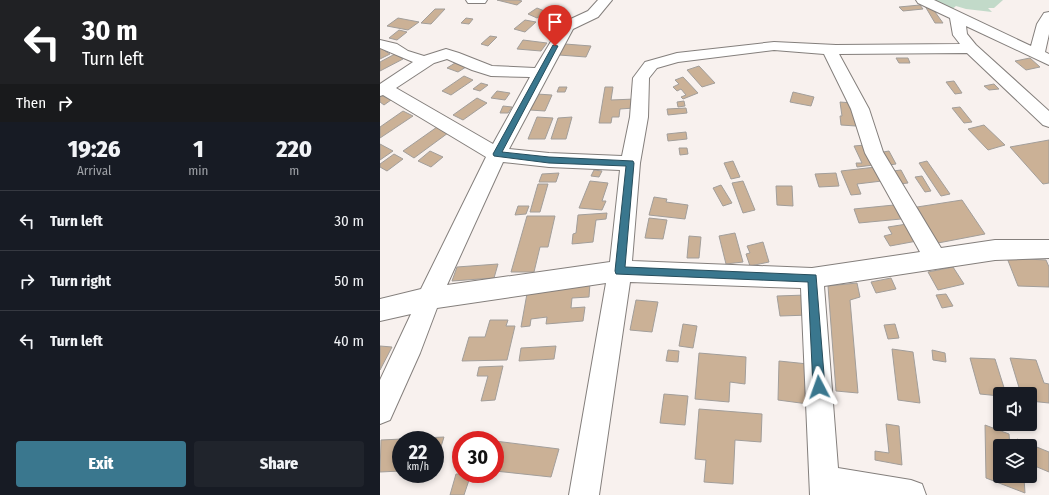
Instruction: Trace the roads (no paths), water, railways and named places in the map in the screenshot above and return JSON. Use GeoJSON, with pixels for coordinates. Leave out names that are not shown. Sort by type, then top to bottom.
{"type":"FeatureCollection","features":[{"type":"Feature","properties":{"kind":"street"},"geometry":{"type":"LineString","coordinates":[[473,0],[480,0]]}},
{"type":"Feature","properties":{"kind":"street"},"geometry":{"type":"LineString","coordinates":[[380,410],[411,344],[429,298],[496,154],[540,73],[567,26],[593,14],[605,0]]}},
{"type":"Feature","properties":{"kind":"street"},"geometry":{"type":"LineString","coordinates":[[923,0],[1043,57],[1044,24],[1049,16]]}},
{"type":"Feature","properties":{"kind":"street"},"geometry":{"type":"LineString","coordinates":[[957,16],[960,35],[971,48],[1049,121]]}},
{"type":"Feature","properties":{"kind":"street"},"geometry":{"type":"LineString","coordinates":[[380,44],[392,47],[403,54],[426,62]]}},
{"type":"Feature","properties":{"kind":"street"},"geometry":{"type":"LineString","coordinates":[[584,495],[620,271],[630,163],[639,117],[641,78],[651,65],[677,58],[752,47],[774,46],[829,49],[971,48]]}},
{"type":"Feature","properties":{"kind":"street"},"geometry":{"type":"LineString","coordinates":[[829,49],[860,110],[874,153],[936,258]]}},
{"type":"Feature","properties":{"kind":"street"},"geometry":{"type":"LineString","coordinates":[[540,73],[491,71],[446,54],[426,62],[382,90],[496,154],[549,160],[630,163]]}},
{"type":"Feature","properties":{"kind":"street"},"geometry":{"type":"LineString","coordinates":[[380,310],[429,298],[620,271],[812,278],[995,250],[1049,249]]}},
{"type":"Feature","properties":{"kind":"street"},"geometry":{"type":"LineString","coordinates":[[812,278],[825,488],[911,495]]}}]}
